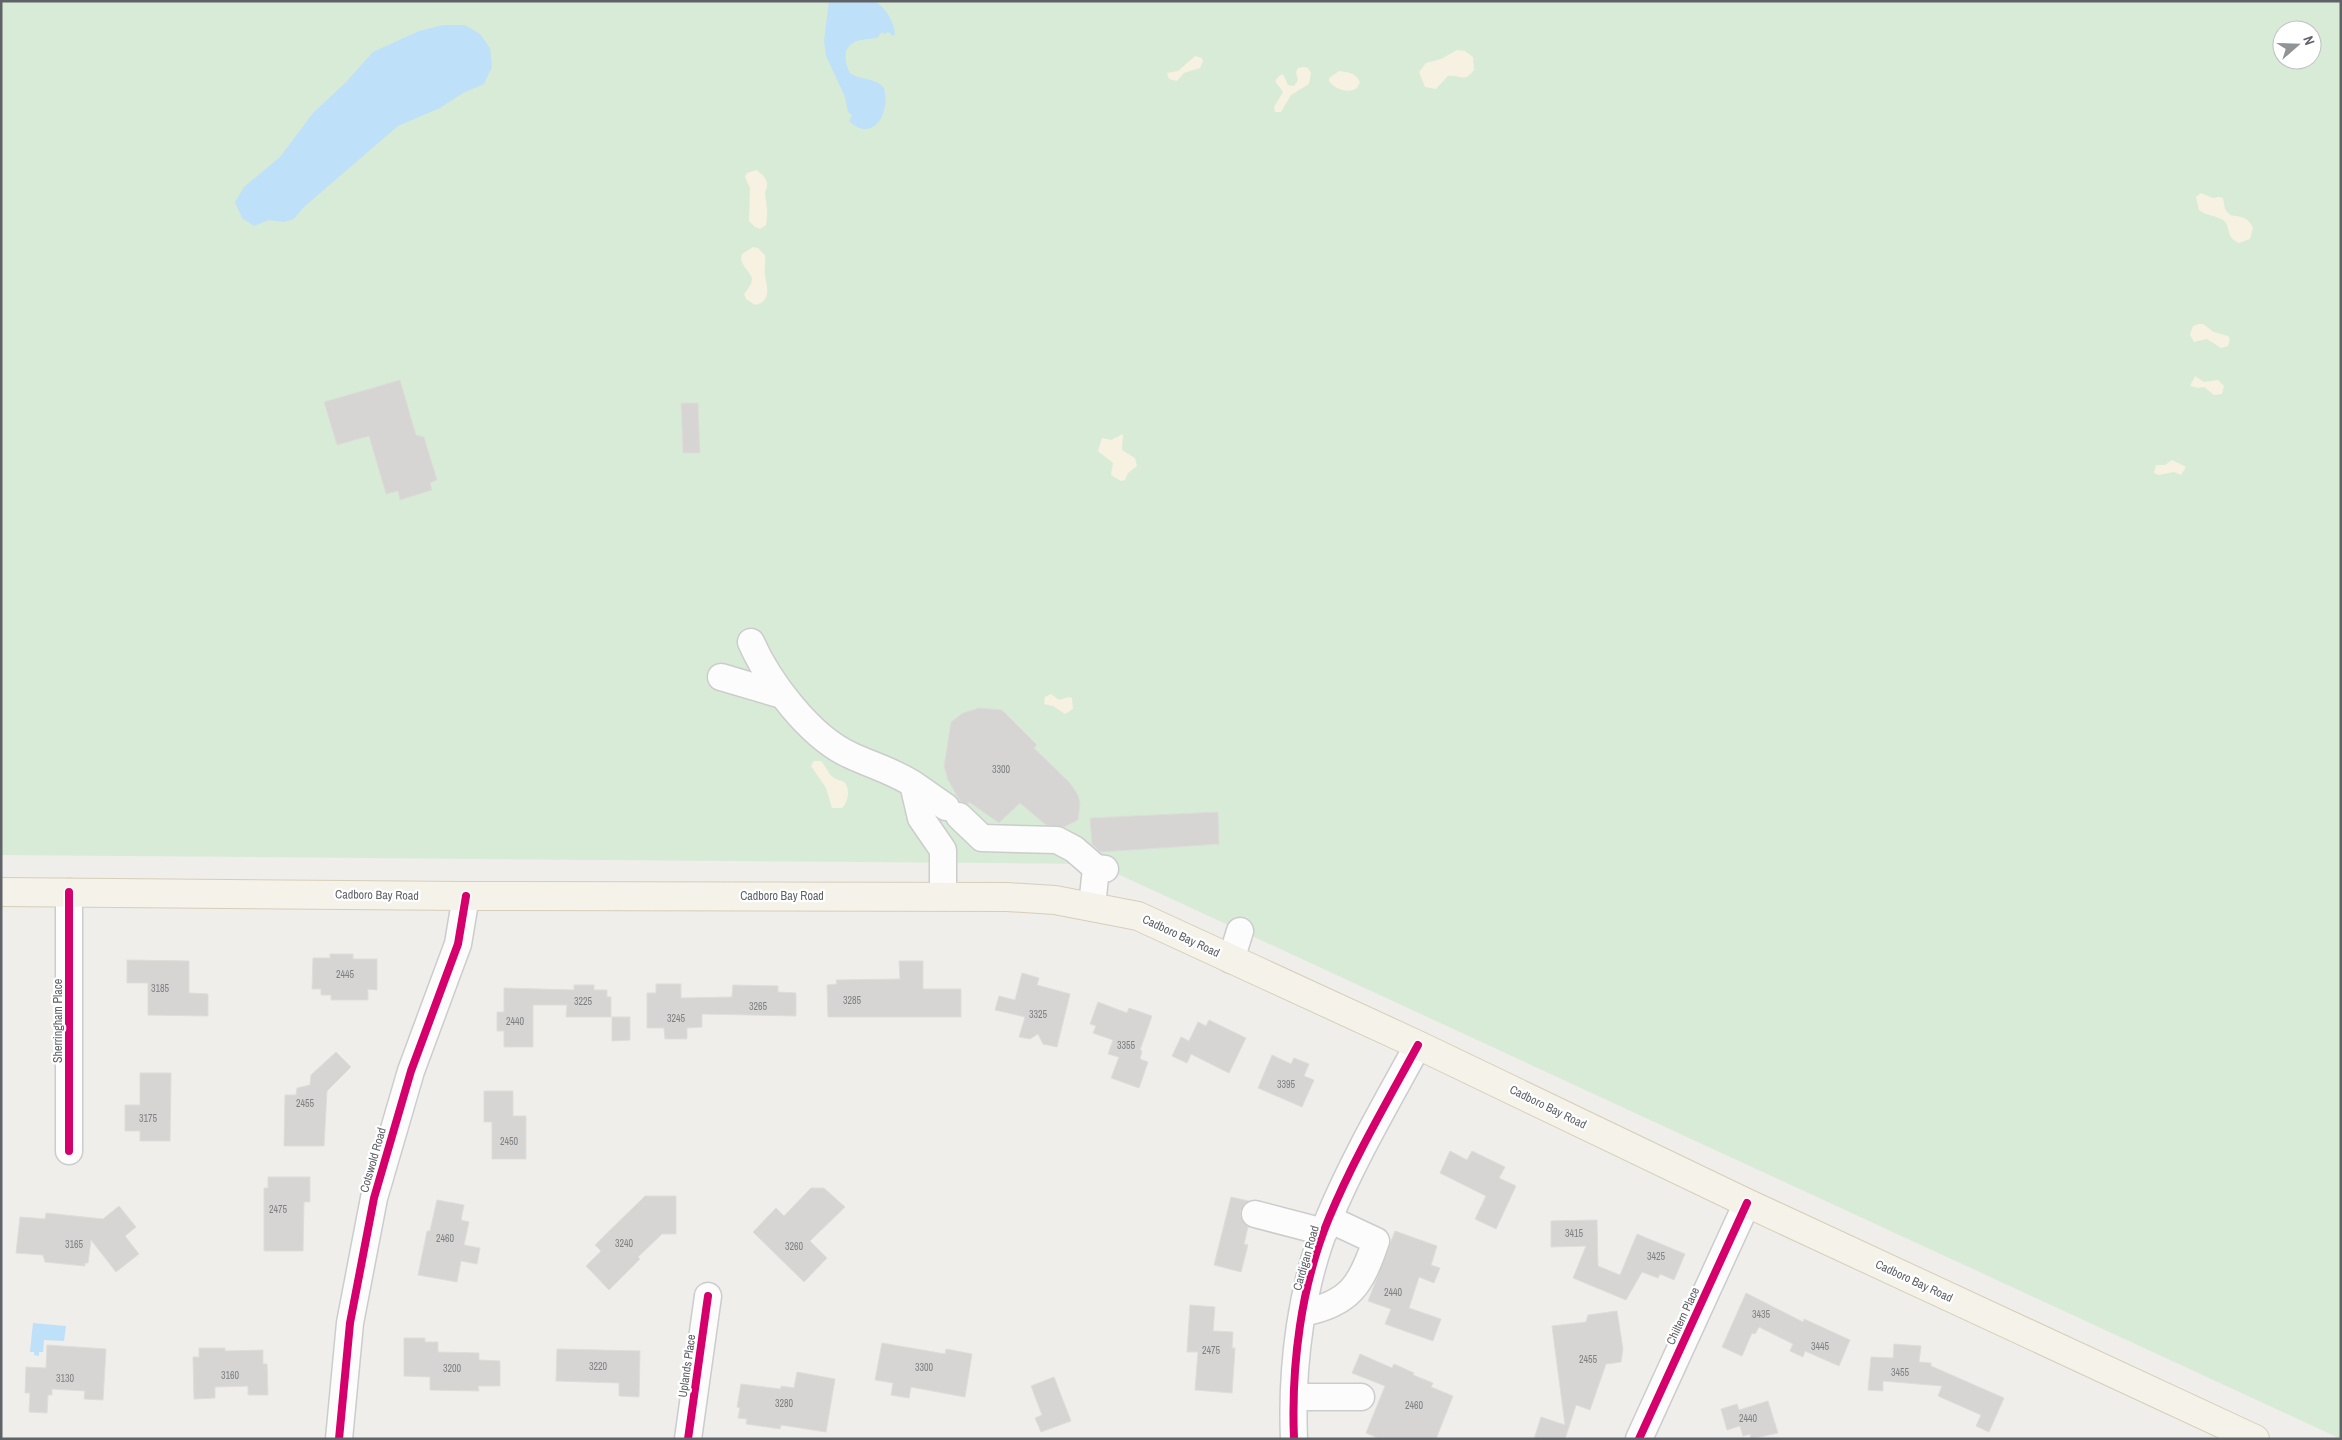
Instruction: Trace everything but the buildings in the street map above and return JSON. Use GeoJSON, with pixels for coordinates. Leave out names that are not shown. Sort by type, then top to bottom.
{"type":"FeatureCollection","features":[{"type":"Feature","properties":{"kind":"main road","name":"Cadboro Bay Road"},"geometry":{"type":"LineString","coordinates":[[1,892],[466,896],[1007,897],[1055,900],[1138,916],[1418,1045],[1747,1203],[2255,1439]]}},
{"type":"Feature","properties":{"kind":"street"},"geometry":{"type":"LineString","coordinates":[[751,642],[782,695],[830,744],[849,755],[913,784],[956,814],[982,838],[1057,840],[1074,849],[1100,869],[1092,906]]}},
{"type":"Feature","properties":{"kind":"street"},"geometry":{"type":"LineString","coordinates":[[720,677],[782,695]]}},
{"type":"Feature","properties":{"kind":"street"},"geometry":{"type":"LineString","coordinates":[[913,784],[921,818],[943,850],[943,896]]}},
{"type":"Feature","properties":{"kind":"street"},"geometry":{"type":"LineString","coordinates":[[943,850],[963,834],[965,828],[956,814]]}},
{"type":"Feature","properties":{"kind":"street","name":"Sherringham Place"},"geometry":{"type":"LineString","coordinates":[[69,892],[69,1151]]}},
{"type":"Feature","properties":{"kind":"street","name":"Cotswold Road"},"geometry":{"type":"LineString","coordinates":[[339,1439],[350,1323],[374,1198],[411,1071],[458,944],[466,896]]}},
{"type":"Feature","properties":{"kind":"street"},"geometry":{"type":"LineString","coordinates":[[1231,960],[1240,931]]}},
{"type":"Feature","properties":{"kind":"street","name":"Cardigan Road"},"geometry":{"type":"LineString","coordinates":[[1294,1439],[1297,1345],[1302,1313],[1327,1226],[1354,1164],[1418,1045]]}},
{"type":"Feature","properties":{"kind":"street","name":"Chiltern Place"},"geometry":{"type":"LineString","coordinates":[[1639,1439],[1747,1203]]}},
{"type":"Feature","properties":{"kind":"street"},"geometry":{"type":"LineString","coordinates":[[1255,1214],[1327,1226],[1376,1241],[1366,1271],[1344,1298],[1322,1309],[1302,1313]]}},
{"type":"Feature","properties":{"kind":"street","name":"Uplands Place"},"geometry":{"type":"LineString","coordinates":[[688,1439],[708,1296]]}},
{"type":"Feature","properties":{"kind":"street"},"geometry":{"type":"LineString","coordinates":[[1294,1397],[1361,1397]]}},
{"type":"Feature","properties":{"kind":"green space"},"geometry":{"type":"Polygon","coordinates":[[[1,1],[2341,1],[2341,1439],[1096,864],[1,855],[1,1]]]}},
{"type":"Feature","properties":{"kind":"sand"},"geometry":{"type":"Polygon","coordinates":[[[1457,50],[1465,51],[1473,57],[1474,70],[1464,78],[1448,76],[1436,89],[1425,87],[1419,72],[1426,63],[1441,59],[1457,50]]]}},
{"type":"Feature","properties":{"kind":"sand"},"geometry":{"type":"Polygon","coordinates":[[[1195,56],[1202,58],[1203,61],[1200,68],[1184,73],[1177,81],[1169,79],[1167,73],[1178,71],[1195,56]]]}},
{"type":"Feature","properties":{"kind":"sand"},"geometry":{"type":"Polygon","coordinates":[[[1298,68],[1308,68],[1311,73],[1309,84],[1291,95],[1281,112],[1275,112],[1274,107],[1283,92],[1275,81],[1283,74],[1288,85],[1294,86],[1298,80],[1296,72],[1298,68]]]}},
{"type":"Feature","properties":{"kind":"sand"},"geometry":{"type":"Polygon","coordinates":[[[1339,71],[1354,75],[1360,82],[1357,88],[1346,91],[1331,84],[1329,78],[1339,71]]]}},
{"type":"Feature","properties":{"kind":"sand"},"geometry":{"type":"Polygon","coordinates":[[[756,170],[764,176],[767,183],[765,194],[766,225],[760,229],[749,221],[750,188],[745,177],[747,173],[756,170]]]}},
{"type":"Feature","properties":{"kind":"sand"},"geometry":{"type":"Polygon","coordinates":[[[2201,193],[2213,198],[2223,198],[2225,209],[2230,215],[2249,221],[2253,228],[2250,239],[2239,243],[2231,237],[2223,220],[2199,210],[2196,197],[2201,193]]]}},
{"type":"Feature","properties":{"kind":"sand"},"geometry":{"type":"Polygon","coordinates":[[[753,247],[758,248],[765,255],[767,289],[764,301],[755,305],[746,299],[744,294],[752,279],[741,259],[742,254],[753,247]]]}},
{"type":"Feature","properties":{"kind":"sand"},"geometry":{"type":"Polygon","coordinates":[[[2203,324],[2214,332],[2228,336],[2230,339],[2228,346],[2221,348],[2207,339],[2194,342],[2190,335],[2193,326],[2203,324]]]}},
{"type":"Feature","properties":{"kind":"sand"},"geometry":{"type":"Polygon","coordinates":[[[2195,376],[2204,382],[2218,380],[2224,386],[2222,394],[2214,395],[2204,387],[2190,386],[2195,376]]]}},
{"type":"Feature","properties":{"kind":"sand"},"geometry":{"type":"Polygon","coordinates":[[[1123,434],[1122,450],[1135,458],[1137,466],[1128,473],[1125,480],[1121,481],[1111,475],[1113,463],[1098,451],[1102,438],[1111,440],[1123,434]]]}},
{"type":"Feature","properties":{"kind":"sand"},"geometry":{"type":"Polygon","coordinates":[[[2172,460],[2186,467],[2181,475],[2174,472],[2159,475],[2154,473],[2156,465],[2165,465],[2172,460]]]}},
{"type":"Feature","properties":{"kind":"sand"},"geometry":{"type":"Polygon","coordinates":[[[1051,694],[1059,700],[1072,698],[1073,709],[1065,714],[1053,706],[1044,704],[1045,697],[1051,694]]]}},
{"type":"Feature","properties":{"kind":"sand"},"geometry":{"type":"Polygon","coordinates":[[[814,761],[821,761],[831,776],[844,782],[846,785],[848,795],[842,808],[832,808],[826,788],[811,766],[814,761]]]}},
{"type":"Feature","properties":{"kind":"water"},"geometry":{"type":"Polygon","coordinates":[[[829,1],[874,1],[886,11],[893,25],[895,34],[893,36],[888,32],[884,34],[882,32],[877,38],[855,42],[847,49],[846,61],[850,73],[877,82],[884,88],[885,107],[882,115],[878,122],[866,129],[858,127],[849,121],[852,115],[848,112],[845,97],[826,56],[824,41],[829,1]]]}},
{"type":"Feature","properties":{"kind":"water"},"geometry":{"type":"Polygon","coordinates":[[[443,25],[465,25],[480,34],[490,48],[492,67],[484,84],[463,93],[440,108],[398,126],[304,207],[294,219],[284,222],[269,220],[254,226],[242,218],[235,202],[244,187],[280,157],[313,113],[346,82],[373,52],[419,31],[443,25]]]}},
{"type":"Feature","properties":{"kind":"water"},"geometry":{"type":"Polygon","coordinates":[[[33,1323],[66,1326],[64,1341],[44,1340],[43,1352],[39,1352],[39,1356],[34,1355],[34,1352],[30,1352],[33,1323]]]}},
{"type":"Feature","properties":{"kind":"cycle path"},"geometry":{"type":"LineString","coordinates":[[69,892],[69,1151]]}},
{"type":"Feature","properties":{"kind":"cycle path"},"geometry":{"type":"LineString","coordinates":[[339,1439],[350,1323],[374,1198],[411,1071],[458,944],[466,896]]}},
{"type":"Feature","properties":{"kind":"cycle path"},"geometry":{"type":"LineString","coordinates":[[1294,1439],[1293,1411],[1296,1355],[1305,1298],[1319,1244],[1349,1174],[1418,1045]]}},
{"type":"Feature","properties":{"kind":"cycle path"},"geometry":{"type":"LineString","coordinates":[[1639,1439],[1747,1203]]}},
{"type":"Feature","properties":{"kind":"cycle path"},"geometry":{"type":"LineString","coordinates":[[688,1439],[708,1296]]}}]}
